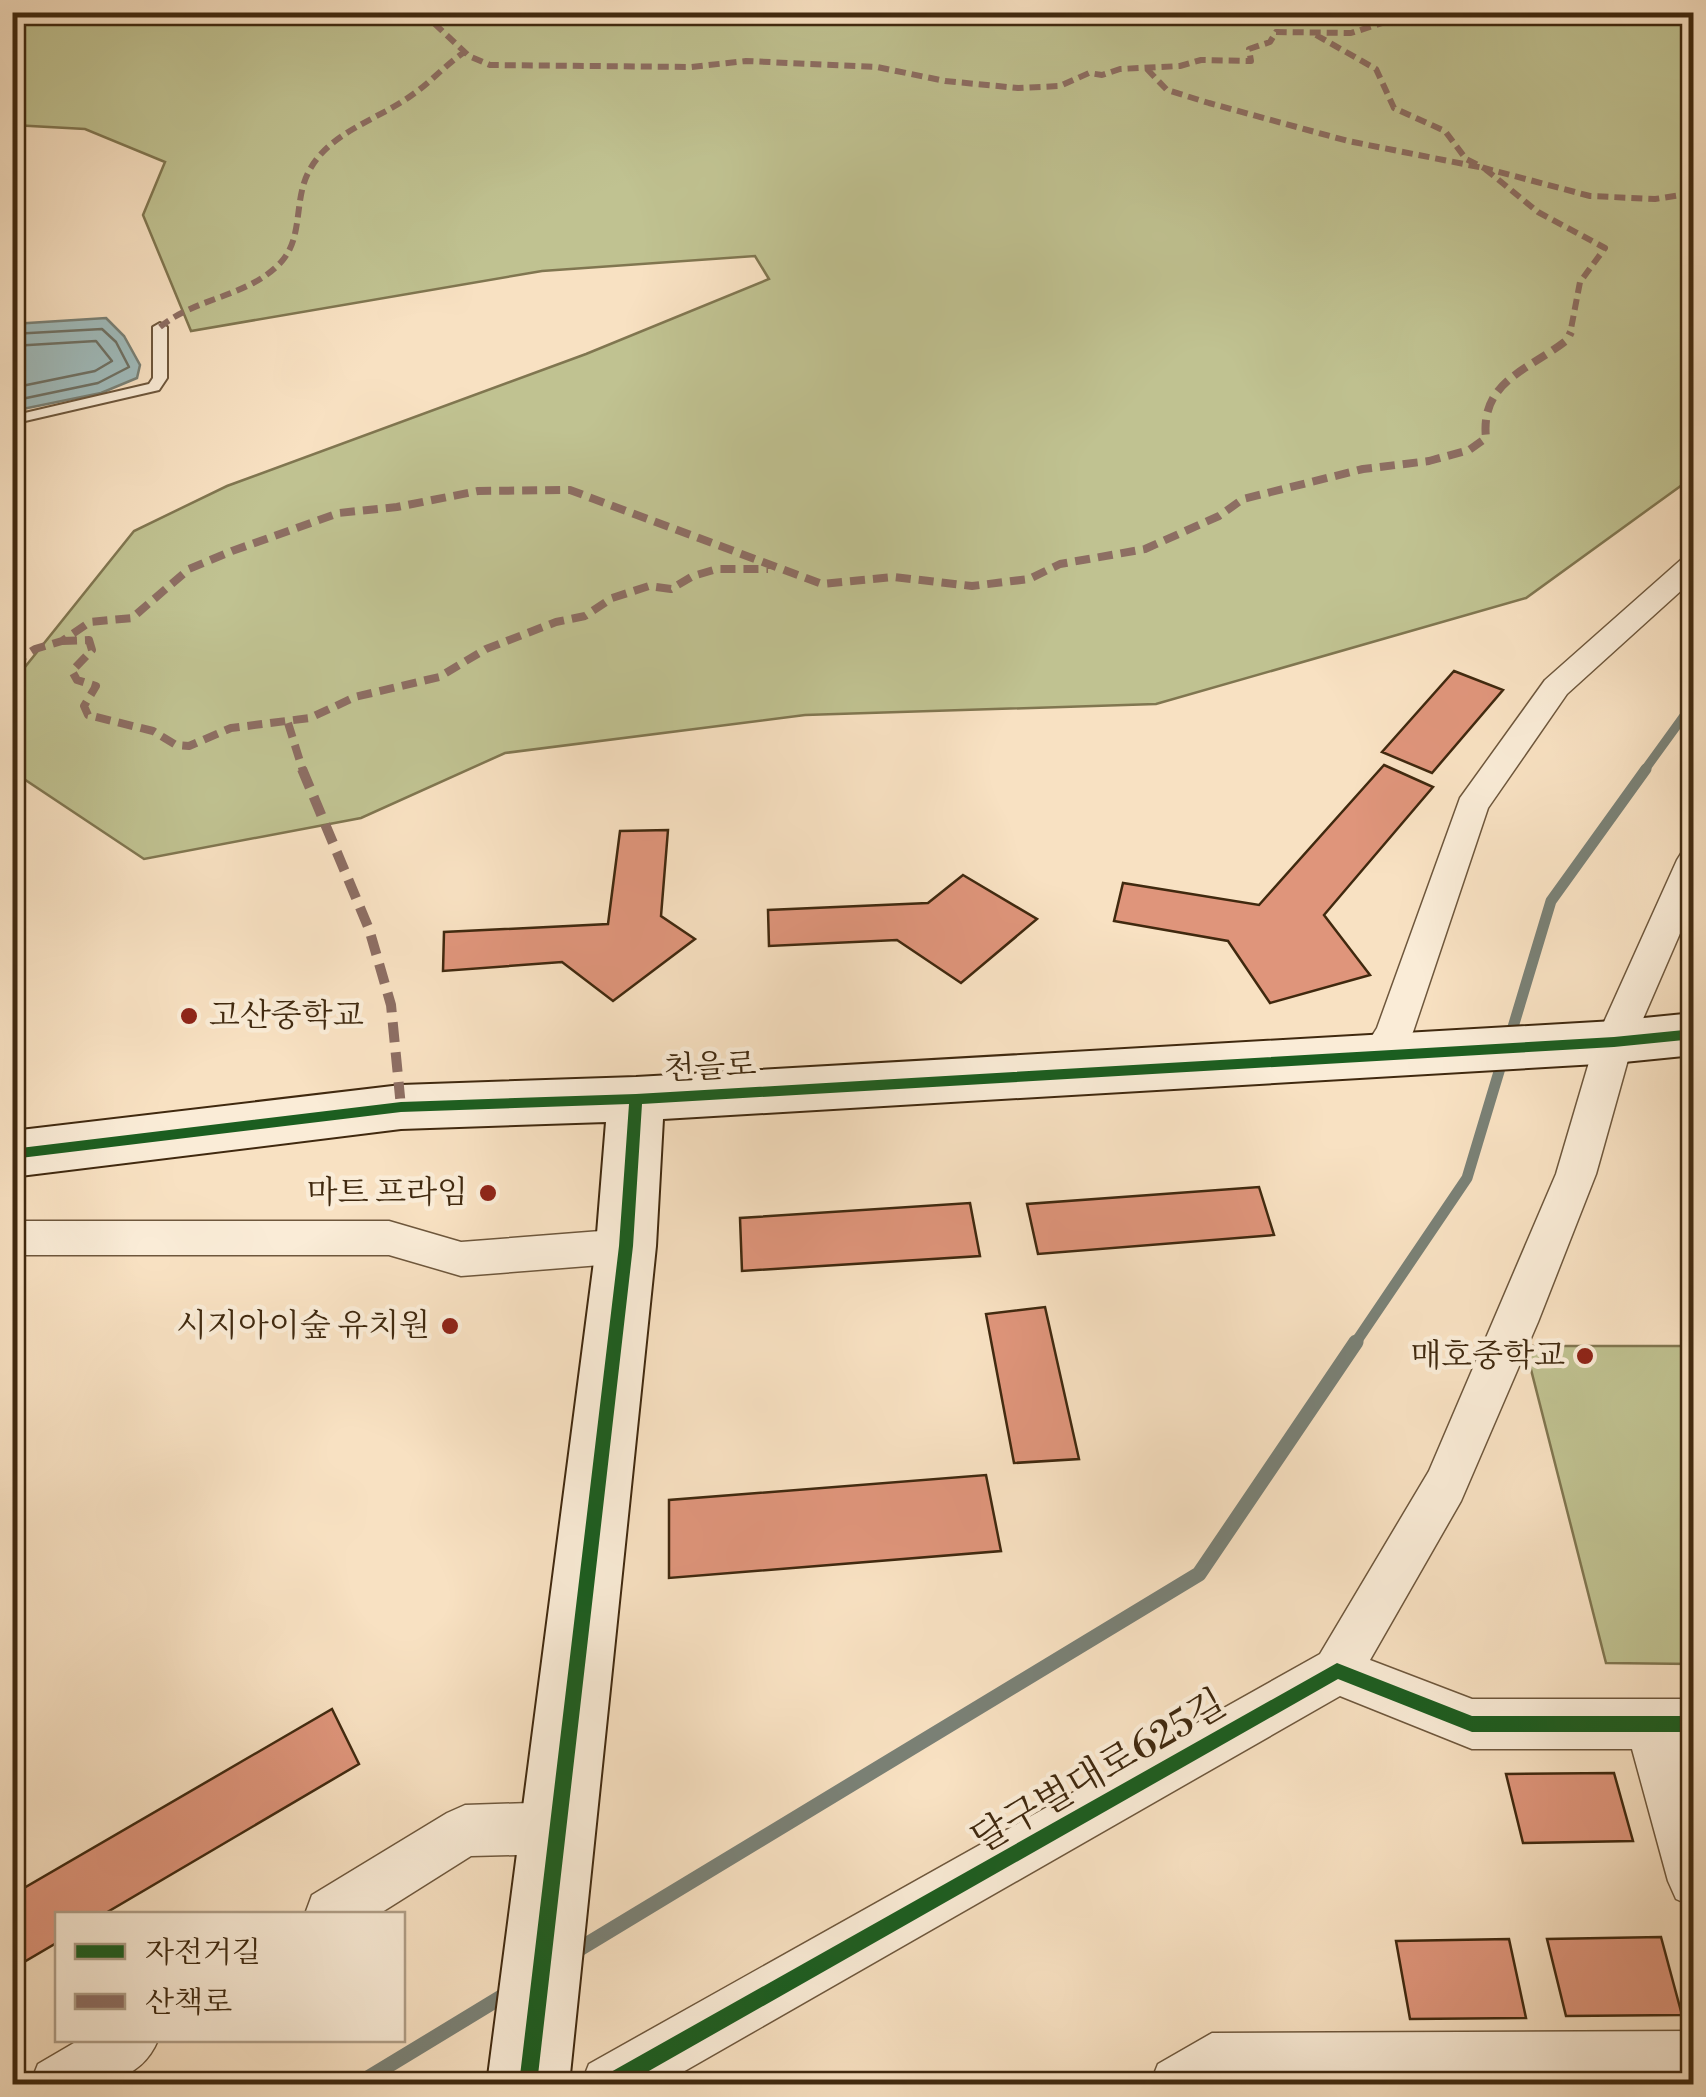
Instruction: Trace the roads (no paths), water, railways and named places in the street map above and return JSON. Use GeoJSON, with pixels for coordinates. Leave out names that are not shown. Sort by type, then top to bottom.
{"type":"FeatureCollection","features":[{"type":"Feature","properties":{"kind":"street"},"geometry":{"type":"LineString","coordinates":[[1396,1054],[1394,1032],[1472,806],[1556,687],[1694,563]]}},
{"type":"Feature","properties":{"kind":"street"},"geometry":{"type":"LineString","coordinates":[[1693,863],[1614,1042],[1576,1174],[1445,1486],[1337,1671],[1472,1724],[1672,1725],[1694,1881]]}},
{"type":"Feature","properties":{"kind":"street"},"geometry":{"type":"LineString","coordinates":[[1614,1042],[1694,1034]]}},
{"type":"Feature","properties":{"kind":"street","name":"천을로"},"geometry":{"type":"LineString","coordinates":[[12,1154],[400,1107],[636,1099],[1614,1042]]}},
{"type":"Feature","properties":{"kind":"street"},"geometry":{"type":"LineString","coordinates":[[528,2084],[626,1246],[636,1099]]}},
{"type":"Feature","properties":{"kind":"street"},"geometry":{"type":"LineString","coordinates":[[12,1238],[389,1238],[461,1260],[626,1246]]}},
{"type":"Feature","properties":{"kind":"street","name":"달구벌대로625길"},"geometry":{"type":"LineString","coordinates":[[610,2084],[1337,1671]]}},
{"type":"Feature","properties":{"kind":"street"},"geometry":{"type":"LineString","coordinates":[[334,1912],[465,1831],[560,1828]]}},
{"type":"Feature","properties":{"kind":"street"},"geometry":{"type":"LineString","coordinates":[[58,2084],[127,2042]]}},
{"type":"Feature","properties":{"kind":"street"},"geometry":{"type":"LineString","coordinates":[[1178,2084],[1212,2061],[1694,2059]]}},
{"type":"Feature","properties":{"kind":"lane"},"geometry":{"type":"LineString","coordinates":[[12,420],[154,387],[160,378],[160,327]]}},
{"type":"Feature","properties":{"kind":"water"},"geometry":{"type":"Polygon","coordinates":[[[106,318],[124,336],[140,365],[137,378],[101,393],[13,411],[13,324],[106,318]]]}},
{"type":"Feature","properties":{"kind":"waterway"},"geometry":{"type":"LineString","coordinates":[[1644,771],[1694,702]]}},
{"type":"Feature","properties":{"kind":"waterway"},"geometry":{"type":"LineString","coordinates":[[1510,1037],[1551,901],[1646,769]]}},
{"type":"Feature","properties":{"kind":"waterway"},"geometry":{"type":"LineString","coordinates":[[1354,1345],[1467,1178],[1504,1055]]}},
{"type":"Feature","properties":{"kind":"waterway"},"geometry":{"type":"LineString","coordinates":[[571,1954],[1199,1574],[1356,1342]]}},
{"type":"Feature","properties":{"kind":"waterway"},"geometry":{"type":"LineString","coordinates":[[358,2084],[508,1993]]}},
{"type":"Feature","properties":{"kind":"place","name":"고산중학교"},"geometry":{"type":"Point","coordinates":[189,1016]}},
{"type":"Feature","properties":{"kind":"place","name":"마트 프라임"},"geometry":{"type":"Point","coordinates":[488,1193]}},
{"type":"Feature","properties":{"kind":"place","name":"시지아이숲 유치원"},"geometry":{"type":"Point","coordinates":[450,1326]}},
{"type":"Feature","properties":{"kind":"place","name":"매호중학교"},"geometry":{"type":"Point","coordinates":[1585,1356]}}]}
